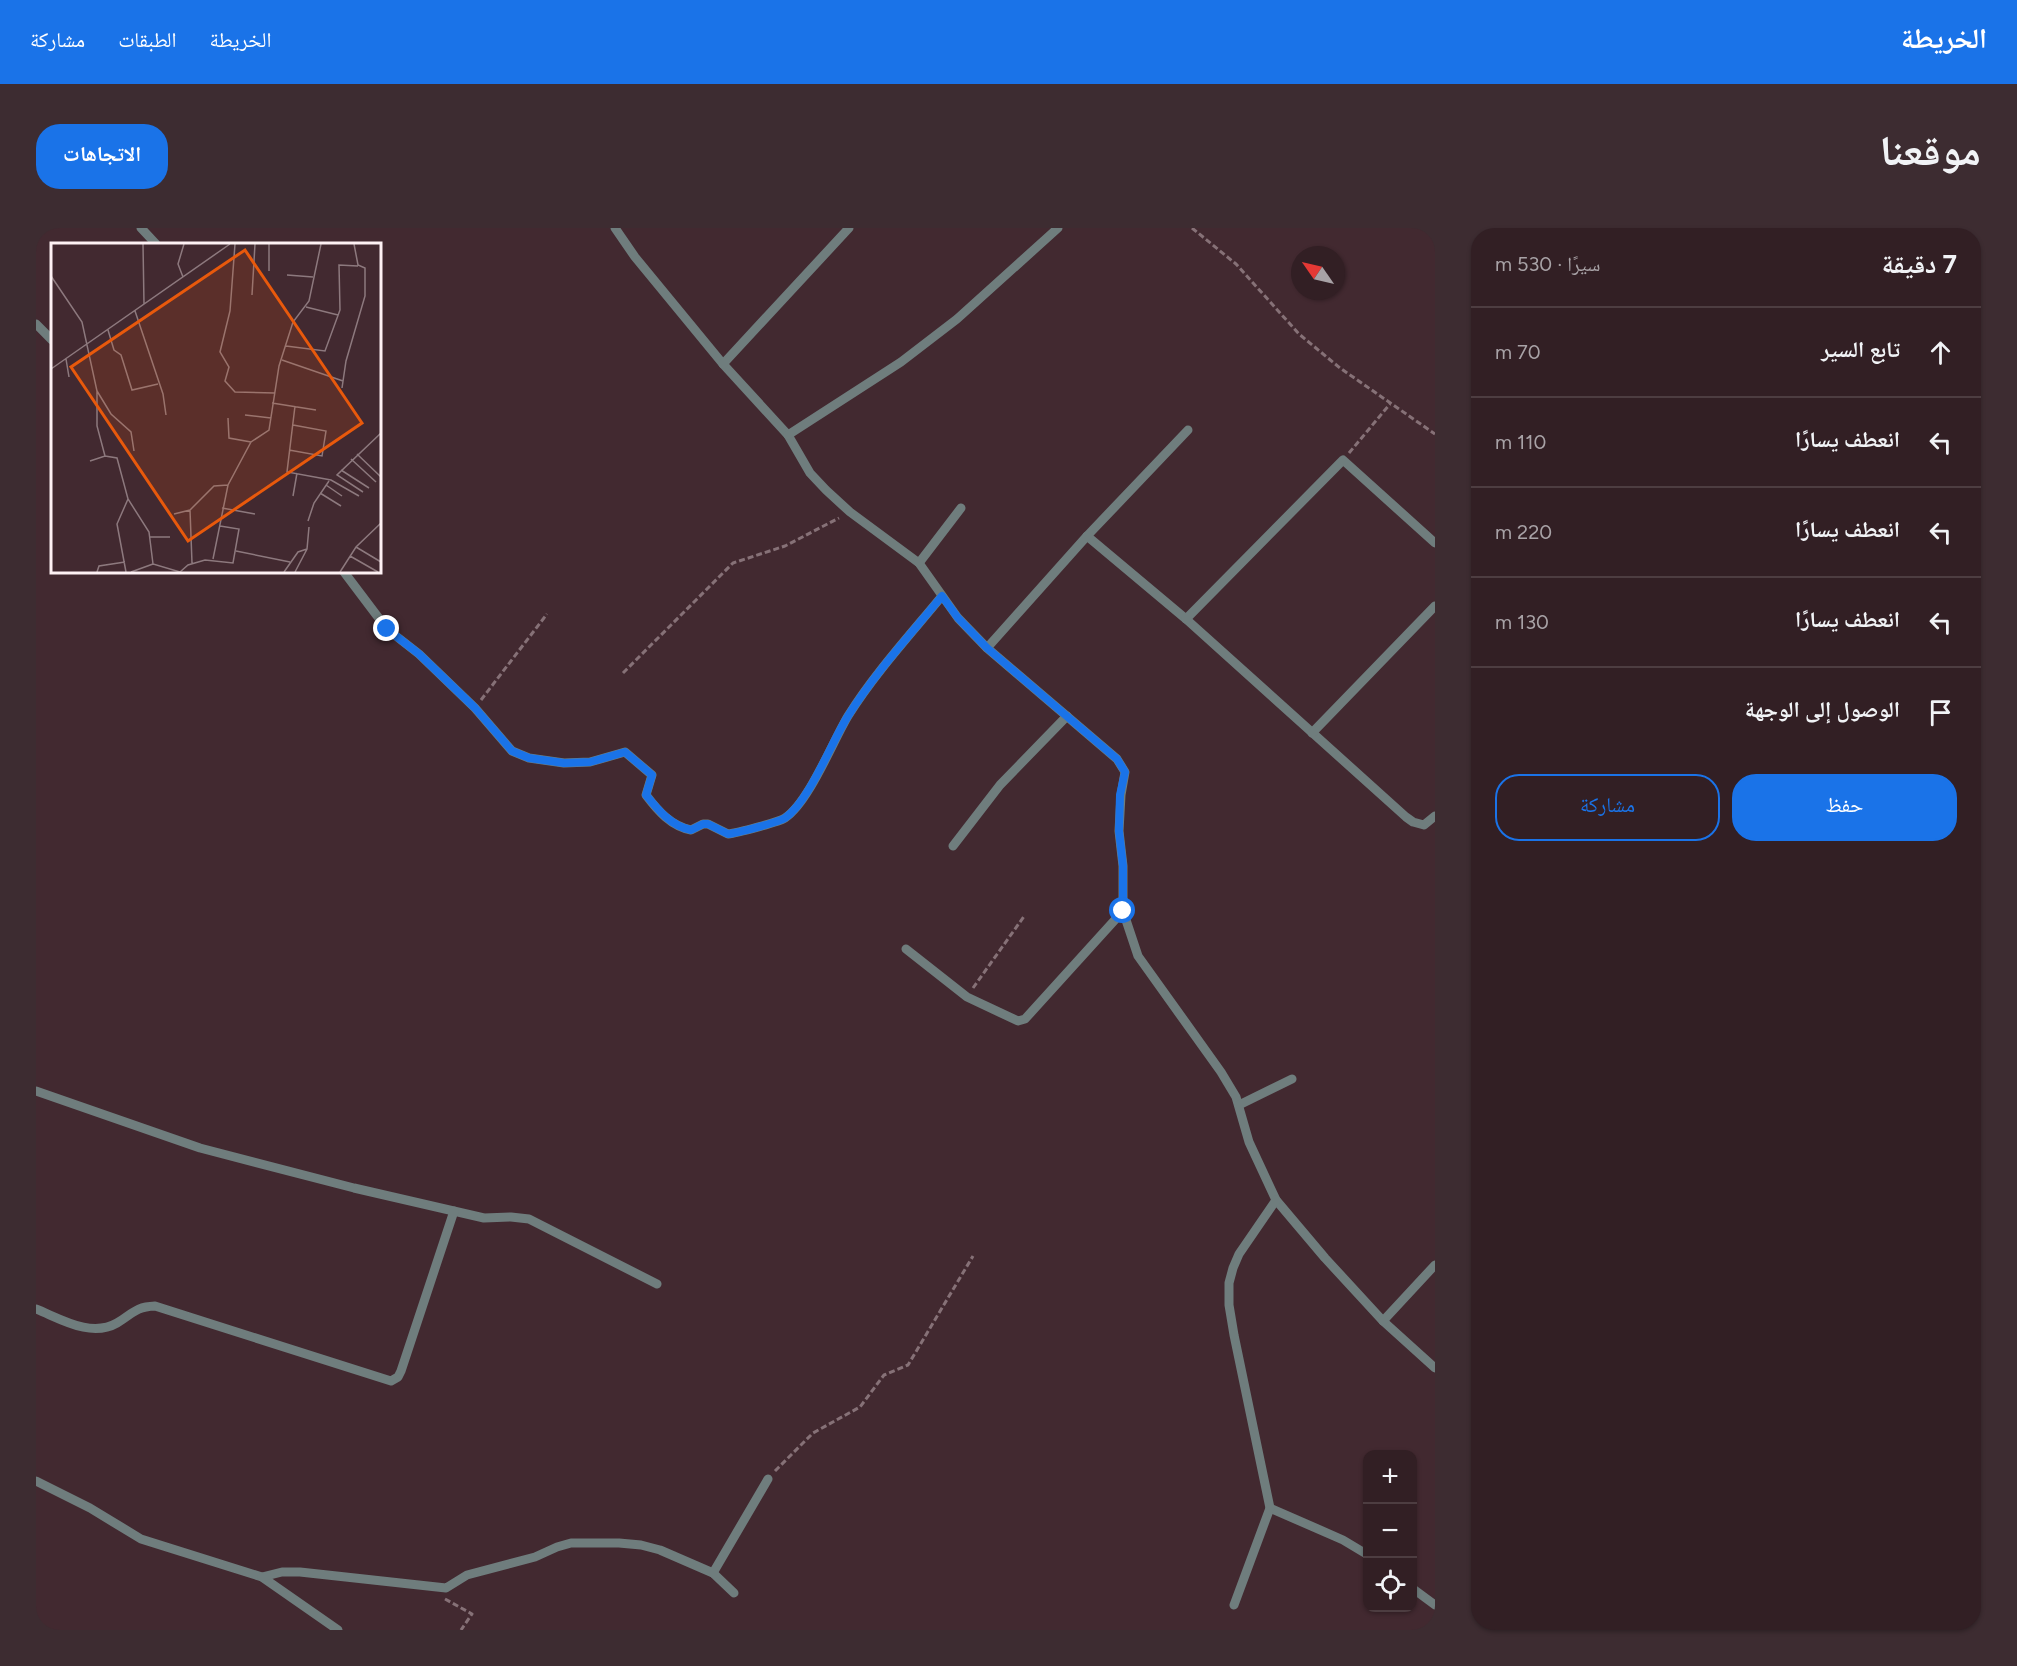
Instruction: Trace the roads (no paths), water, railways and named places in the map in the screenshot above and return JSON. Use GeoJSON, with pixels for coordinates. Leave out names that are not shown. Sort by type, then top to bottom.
{"type":"FeatureCollection","features":[{"type":"Feature","properties":{"kind":"lane"},"geometry":{"type":"LineString","coordinates":[[141,228],[155,243]]}},
{"type":"Feature","properties":{"kind":"lane"},"geometry":{"type":"LineString","coordinates":[[615,228],[635,257],[723,364],[788,435],[810,473],[850,512],[919,563],[958,618],[987,648],[1117,759],[1125,772],[1120,795],[1119,821],[1123,866],[1123,911],[1138,956],[1221,1072],[1239,1105],[1249,1142],[1276,1200],[1383,1321],[1435,1368]]}},
{"type":"Feature","properties":{"kind":"lane"},"geometry":{"type":"LineString","coordinates":[[723,364],[849,228]]}},
{"type":"Feature","properties":{"kind":"lane"},"geometry":{"type":"LineString","coordinates":[[788,435],[910,355],[957,319],[1058,228]]}},
{"type":"Feature","properties":{"kind":"lane"},"geometry":{"type":"LineString","coordinates":[[36,324],[51,339]]}},
{"type":"Feature","properties":{"kind":"lane"},"geometry":{"type":"LineString","coordinates":[[987,648],[1087,536],[1188,430]]}},
{"type":"Feature","properties":{"kind":"lane"},"geometry":{"type":"LineString","coordinates":[[1186,619],[1343,460],[1435,543]]}},
{"type":"Feature","properties":{"kind":"lane"},"geometry":{"type":"LineString","coordinates":[[919,563],[961,508]]}},
{"type":"Feature","properties":{"kind":"lane"},"geometry":{"type":"LineString","coordinates":[[1087,536],[1186,619],[1413,822],[1424,825],[1435,816]]}},
{"type":"Feature","properties":{"kind":"lane"},"geometry":{"type":"LineString","coordinates":[[345,573],[387,629],[419,654],[475,708],[507,746],[529,758],[564,763],[590,762],[625,752],[652,775],[646,795],[671,822],[691,830],[708,824],[725,834],[784,819],[788,815],[816,777],[848,716],[886,663],[942,596]]}},
{"type":"Feature","properties":{"kind":"lane"},"geometry":{"type":"LineString","coordinates":[[1312,733],[1435,606]]}},
{"type":"Feature","properties":{"kind":"lane"},"geometry":{"type":"LineString","coordinates":[[953,846],[1000,786],[1067,716]]}},
{"type":"Feature","properties":{"kind":"lane"},"geometry":{"type":"LineString","coordinates":[[906,949],[967,997],[1018,1021],[1025,1019],[1123,911]]}},
{"type":"Feature","properties":{"kind":"lane"},"geometry":{"type":"LineString","coordinates":[[1239,1105],[1293,1079]]}},
{"type":"Feature","properties":{"kind":"lane"},"geometry":{"type":"LineString","coordinates":[[36,1091],[200,1148],[354,1188],[484,1218],[529,1219],[657,1284]]}},
{"type":"Feature","properties":{"kind":"lane"},"geometry":{"type":"LineString","coordinates":[[1234,1605],[1270,1508],[1234,1335],[1229,1305],[1229,1283],[1239,1254],[1276,1200]]}},
{"type":"Feature","properties":{"kind":"lane"},"geometry":{"type":"LineString","coordinates":[[36,1309],[81,1327],[101,1330],[117,1323],[142,1306],[155,1306],[391,1381],[398,1377],[404,1364],[454,1211]]}},
{"type":"Feature","properties":{"kind":"lane"},"geometry":{"type":"LineString","coordinates":[[1383,1321],[1435,1265]]}},
{"type":"Feature","properties":{"kind":"lane"},"geometry":{"type":"LineString","coordinates":[[713,1573],[768,1479]]}},
{"type":"Feature","properties":{"kind":"lane"},"geometry":{"type":"LineString","coordinates":[[36,1481],[90,1508],[141,1539],[262,1577],[338,1630]]}},
{"type":"Feature","properties":{"kind":"lane"},"geometry":{"type":"LineString","coordinates":[[1270,1508],[1343,1540],[1363,1552]]}},
{"type":"Feature","properties":{"kind":"lane"},"geometry":{"type":"LineString","coordinates":[[262,1577],[282,1572],[300,1572],[446,1588],[467,1575],[535,1557],[571,1543],[641,1545],[660,1550],[713,1573],[734,1593]]}},
{"type":"Feature","properties":{"kind":"lane"},"geometry":{"type":"LineString","coordinates":[[1417,1591],[1435,1605]]}}]}
